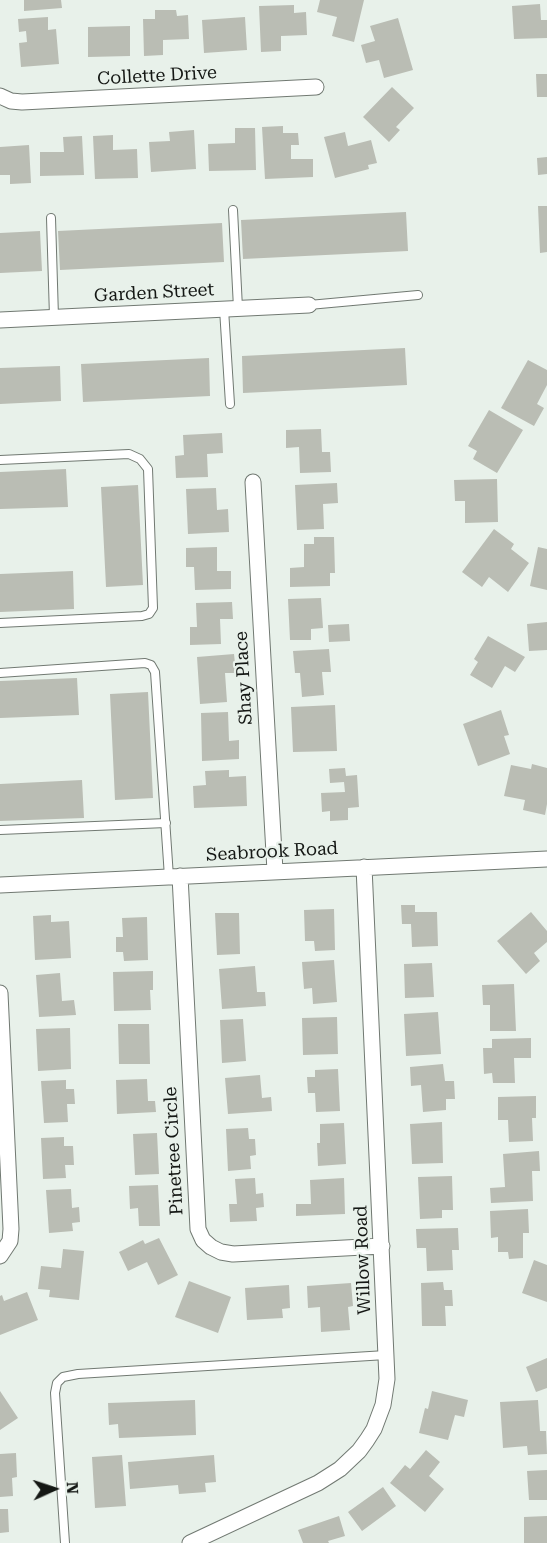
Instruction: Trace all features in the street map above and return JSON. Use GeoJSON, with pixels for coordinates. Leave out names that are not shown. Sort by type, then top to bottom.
{"type":"FeatureCollection","features":[{"type":"Feature","properties":{"kind":"street","name":"Collette Drive"},"geometry":{"type":"LineString","coordinates":[[0,96],[11,101],[22,102],[316,87]]}},
{"type":"Feature","properties":{"kind":"street","name":"Garden Street"},"geometry":{"type":"LineString","coordinates":[[0,320],[309,304]]}},
{"type":"Feature","properties":{"kind":"street","name":"Shay Place"},"geometry":{"type":"LineString","coordinates":[[253,482],[275,871]]}},
{"type":"Feature","properties":{"kind":"street","name":"Seabrook Road"},"geometry":{"type":"LineString","coordinates":[[0,885],[547,859]]}},
{"type":"Feature","properties":{"kind":"street","name":"Willow Road"},"geometry":{"type":"LineString","coordinates":[[190,1543],[324,1480],[350,1460],[367,1440],[379,1417],[386,1392],[382,1246],[364,867]]}},
{"type":"Feature","properties":{"kind":"street","name":"Pinetree Circle"},"geometry":{"type":"LineString","coordinates":[[174,876],[198,1229],[203,1240],[221,1252],[233,1254],[382,1246]]}},
{"type":"Feature","properties":{"kind":"street"},"geometry":{"type":"LineString","coordinates":[[0,993],[11,1229],[10,1241],[0,1256]]}},
{"type":"Feature","properties":{"kind":"lane"},"geometry":{"type":"LineString","coordinates":[[230,404],[233,210]]}},
{"type":"Feature","properties":{"kind":"lane"},"geometry":{"type":"LineString","coordinates":[[51,218],[54,317]]}},
{"type":"Feature","properties":{"kind":"lane"},"geometry":{"type":"LineString","coordinates":[[309,304],[418,295]]}},
{"type":"Feature","properties":{"kind":"lane"},"geometry":{"type":"LineString","coordinates":[[0,460],[129,454],[140,459],[148,469],[153,608],[149,614],[142,616],[0,623]]}},
{"type":"Feature","properties":{"kind":"lane"},"geometry":{"type":"LineString","coordinates":[[0,673],[145,663],[151,665],[155,672],[166,823],[174,876]]}},
{"type":"Feature","properties":{"kind":"lane"},"geometry":{"type":"LineString","coordinates":[[0,830],[166,823]]}},
{"type":"Feature","properties":{"kind":"lane"},"geometry":{"type":"LineString","coordinates":[[65,1543],[55,1393],[57,1383],[63,1377],[78,1374],[386,1355]]}},
{"type":"Feature","properties":{"kind":"building"},"geometry":{"type":"Polygon","coordinates":[[[24,0],[61,0],[62,8],[24,11],[24,0]]]}},
{"type":"Feature","properties":{"kind":"building"},"geometry":{"type":"Polygon","coordinates":[[[320,0],[364,0],[354,42],[332,36],[337,17],[317,12],[320,0]]]}},
{"type":"Feature","properties":{"kind":"building"},"geometry":{"type":"Polygon","coordinates":[[[540,4],[541,20],[547,20],[547,38],[514,39],[512,6],[540,4]]]}},
{"type":"Feature","properties":{"kind":"building"},"geometry":{"type":"Polygon","coordinates":[[[294,5],[294,13],[306,12],[307,35],[281,36],[281,51],[261,52],[259,6],[294,5]]]}},
{"type":"Feature","properties":{"kind":"building"},"geometry":{"type":"Polygon","coordinates":[[[155,10],[176,10],[177,16],[188,15],[189,39],[163,40],[163,55],[144,56],[143,19],[155,19],[155,10]]]}},
{"type":"Feature","properties":{"kind":"building"},"geometry":{"type":"Polygon","coordinates":[[[48,17],[48,30],[56,29],[59,64],[21,67],[19,43],[27,42],[26,31],[19,32],[18,19],[48,17]]]}},
{"type":"Feature","properties":{"kind":"building"},"geometry":{"type":"Polygon","coordinates":[[[245,17],[247,50],[204,53],[202,20],[245,17]]]}},
{"type":"Feature","properties":{"kind":"building"},"geometry":{"type":"Polygon","coordinates":[[[398,18],[413,70],[384,78],[379,60],[366,63],[361,45],[375,41],[370,26],[398,18]]]}},
{"type":"Feature","properties":{"kind":"building"},"geometry":{"type":"Polygon","coordinates":[[[130,26],[130,56],[88,57],[88,27],[130,26]]]}},
{"type":"Feature","properties":{"kind":"building"},"geometry":{"type":"Polygon","coordinates":[[[536,74],[547,74],[547,97],[537,97],[536,74]]]}},
{"type":"Feature","properties":{"kind":"building"},"geometry":{"type":"Polygon","coordinates":[[[392,87],[414,108],[396,127],[400,130],[389,142],[363,117],[392,87]]]}},
{"type":"Feature","properties":{"kind":"building"},"geometry":{"type":"Polygon","coordinates":[[[283,126],[283,133],[298,133],[299,145],[291,145],[291,159],[313,159],[313,177],[265,179],[262,127],[283,126]]]}},
{"type":"Feature","properties":{"kind":"building"},"geometry":{"type":"Polygon","coordinates":[[[235,128],[255,128],[256,170],[209,171],[208,144],[235,143],[235,128]]]}},
{"type":"Feature","properties":{"kind":"building"},"geometry":{"type":"Polygon","coordinates":[[[194,130],[196,169],[151,172],[149,142],[170,141],[169,132],[194,130]]]}},
{"type":"Feature","properties":{"kind":"building"},"geometry":{"type":"Polygon","coordinates":[[[345,132],[348,146],[371,140],[377,163],[368,165],[369,169],[335,178],[324,137],[345,132]]]}},
{"type":"Feature","properties":{"kind":"building"},"geometry":{"type":"Polygon","coordinates":[[[113,135],[113,150],[137,149],[138,178],[95,179],[93,136],[113,135]]]}},
{"type":"Feature","properties":{"kind":"building"},"geometry":{"type":"Polygon","coordinates":[[[82,136],[84,175],[40,176],[40,152],[64,152],[63,137],[82,136]]]}},
{"type":"Feature","properties":{"kind":"building"},"geometry":{"type":"Polygon","coordinates":[[[29,145],[31,183],[10,184],[10,175],[0,175],[0,147],[29,145]]]}},
{"type":"Feature","properties":{"kind":"building"},"geometry":{"type":"Polygon","coordinates":[[[547,157],[547,174],[538,175],[537,158],[547,157]]]}},
{"type":"Feature","properties":{"kind":"building"},"geometry":{"type":"Polygon","coordinates":[[[538,206],[547,206],[547,252],[540,253],[538,206]]]}},
{"type":"Feature","properties":{"kind":"building"},"geometry":{"type":"Polygon","coordinates":[[[406,212],[408,251],[243,259],[241,220],[406,212]]]}},
{"type":"Feature","properties":{"kind":"building"},"geometry":{"type":"Polygon","coordinates":[[[222,223],[224,262],[60,270],[58,231],[222,223]]]}},
{"type":"Feature","properties":{"kind":"building"},"geometry":{"type":"Polygon","coordinates":[[[40,231],[42,271],[0,273],[0,233],[40,231]]]}},
{"type":"Feature","properties":{"kind":"building"},"geometry":{"type":"Polygon","coordinates":[[[405,348],[407,385],[243,393],[242,356],[405,348]]]}},
{"type":"Feature","properties":{"kind":"building"},"geometry":{"type":"Polygon","coordinates":[[[209,358],[210,396],[83,402],[81,364],[209,358]]]}},
{"type":"Feature","properties":{"kind":"building"},"geometry":{"type":"Polygon","coordinates":[[[528,360],[547,370],[547,385],[537,404],[544,408],[534,426],[501,408],[528,360]]]}},
{"type":"Feature","properties":{"kind":"building"},"geometry":{"type":"Polygon","coordinates":[[[60,366],[61,401],[0,404],[0,368],[60,366]]]}},
{"type":"Feature","properties":{"kind":"building"},"geometry":{"type":"Polygon","coordinates":[[[489,410],[523,430],[497,473],[473,459],[477,451],[468,446],[489,410]]]}},
{"type":"Feature","properties":{"kind":"building"},"geometry":{"type":"Polygon","coordinates":[[[321,429],[322,452],[330,452],[331,472],[300,473],[299,447],[286,448],[286,430],[321,429]]]}},
{"type":"Feature","properties":{"kind":"building"},"geometry":{"type":"Polygon","coordinates":[[[222,433],[223,453],[207,454],[208,477],[176,478],[175,456],[184,455],[183,435],[222,433]]]}},
{"type":"Feature","properties":{"kind":"building"},"geometry":{"type":"Polygon","coordinates":[[[66,469],[68,507],[0,509],[0,472],[66,469]]]}},
{"type":"Feature","properties":{"kind":"building"},"geometry":{"type":"Polygon","coordinates":[[[497,479],[498,522],[465,523],[465,501],[455,501],[454,480],[497,479]]]}},
{"type":"Feature","properties":{"kind":"building"},"geometry":{"type":"Polygon","coordinates":[[[337,483],[338,503],[323,504],[324,529],[297,530],[295,485],[337,483]]]}},
{"type":"Feature","properties":{"kind":"building"},"geometry":{"type":"Polygon","coordinates":[[[138,485],[143,585],[106,587],[101,487],[138,485]]]}},
{"type":"Feature","properties":{"kind":"building"},"geometry":{"type":"Polygon","coordinates":[[[216,488],[217,510],[228,509],[229,532],[188,534],[186,489],[216,488]]]}},
{"type":"Feature","properties":{"kind":"building"},"geometry":{"type":"Polygon","coordinates":[[[494,529],[514,544],[511,549],[529,563],[508,592],[489,577],[482,587],[462,572],[494,529]]]}},
{"type":"Feature","properties":{"kind":"building"},"geometry":{"type":"Polygon","coordinates":[[[314,537],[334,537],[335,573],[330,573],[330,586],[290,587],[290,568],[304,567],[304,544],[314,544],[314,537]]]}},
{"type":"Feature","properties":{"kind":"building"},"geometry":{"type":"Polygon","coordinates":[[[217,547],[217,571],[231,571],[231,589],[195,590],[194,567],[186,567],[186,548],[217,547]]]}},
{"type":"Feature","properties":{"kind":"building"},"geometry":{"type":"Polygon","coordinates":[[[538,547],[547,549],[547,590],[530,586],[538,547]]]}},
{"type":"Feature","properties":{"kind":"building"},"geometry":{"type":"Polygon","coordinates":[[[73,571],[74,609],[0,612],[0,574],[73,571]]]}},
{"type":"Feature","properties":{"kind":"building"},"geometry":{"type":"Polygon","coordinates":[[[321,598],[323,628],[311,629],[311,640],[290,640],[288,599],[321,598]]]}},
{"type":"Feature","properties":{"kind":"building"},"geometry":{"type":"Polygon","coordinates":[[[232,602],[233,619],[220,619],[221,644],[190,645],[190,627],[197,627],[196,603],[232,602]]]}},
{"type":"Feature","properties":{"kind":"building"},"geometry":{"type":"Polygon","coordinates":[[[547,622],[547,650],[529,651],[527,624],[547,622]]]}},
{"type":"Feature","properties":{"kind":"building"},"geometry":{"type":"Polygon","coordinates":[[[349,624],[350,641],[329,642],[328,625],[349,624]]]}},
{"type":"Feature","properties":{"kind":"building"},"geometry":{"type":"Polygon","coordinates":[[[488,636],[525,657],[515,672],[505,666],[492,688],[470,675],[478,662],[474,659],[488,636]]]}},
{"type":"Feature","properties":{"kind":"building"},"geometry":{"type":"Polygon","coordinates":[[[329,649],[331,672],[322,672],[324,695],[302,697],[300,673],[295,673],[293,651],[329,649]]]}},
{"type":"Feature","properties":{"kind":"building"},"geometry":{"type":"Polygon","coordinates":[[[234,654],[236,673],[225,673],[227,702],[200,704],[197,657],[234,654]]]}},
{"type":"Feature","properties":{"kind":"building"},"geometry":{"type":"Polygon","coordinates":[[[77,678],[79,715],[0,718],[0,681],[77,678]]]}},
{"type":"Feature","properties":{"kind":"building"},"geometry":{"type":"Polygon","coordinates":[[[148,692],[153,798],[115,800],[110,694],[148,692]]]}},
{"type":"Feature","properties":{"kind":"building"},"geometry":{"type":"Polygon","coordinates":[[[335,705],[337,751],[293,752],[291,707],[335,705]]]}},
{"type":"Feature","properties":{"kind":"building"},"geometry":{"type":"Polygon","coordinates":[[[501,710],[509,735],[504,736],[510,754],[478,766],[463,724],[501,710]]]}},
{"type":"Feature","properties":{"kind":"building"},"geometry":{"type":"Polygon","coordinates":[[[228,712],[229,741],[239,740],[239,759],[202,761],[201,713],[228,712]]]}},
{"type":"Feature","properties":{"kind":"building"},"geometry":{"type":"Polygon","coordinates":[[[532,764],[547,768],[545,815],[523,810],[525,800],[504,796],[511,765],[531,769],[532,764]]]}},
{"type":"Feature","properties":{"kind":"building"},"geometry":{"type":"Polygon","coordinates":[[[345,768],[346,776],[357,775],[359,807],[348,808],[348,820],[330,821],[330,811],[322,812],[321,793],[345,792],[344,782],[330,783],[329,769],[345,768]]]}},
{"type":"Feature","properties":{"kind":"building"},"geometry":{"type":"Polygon","coordinates":[[[229,770],[229,777],[246,776],[247,806],[194,808],[193,786],[206,785],[205,771],[229,770]]]}},
{"type":"Feature","properties":{"kind":"building"},"geometry":{"type":"Polygon","coordinates":[[[82,780],[84,818],[0,821],[0,784],[82,780]]]}},
{"type":"Feature","properties":{"kind":"building"},"geometry":{"type":"Polygon","coordinates":[[[401,905],[415,905],[415,912],[437,912],[438,946],[412,947],[411,924],[402,924],[401,905]]]}},
{"type":"Feature","properties":{"kind":"building"},"geometry":{"type":"Polygon","coordinates":[[[334,909],[335,950],[315,951],[314,941],[305,941],[304,910],[334,909]]]}},
{"type":"Feature","properties":{"kind":"building"},"geometry":{"type":"Polygon","coordinates":[[[531,912],[547,931],[547,942],[534,953],[540,961],[526,974],[497,941],[531,912]]]}},
{"type":"Feature","properties":{"kind":"building"},"geometry":{"type":"Polygon","coordinates":[[[215,913],[239,913],[240,954],[217,955],[215,913]]]}},
{"type":"Feature","properties":{"kind":"building"},"geometry":{"type":"Polygon","coordinates":[[[51,915],[51,922],[69,921],[71,958],[35,960],[33,916],[51,915]]]}},
{"type":"Feature","properties":{"kind":"building"},"geometry":{"type":"Polygon","coordinates":[[[147,917],[148,960],[124,961],[123,952],[116,952],[116,937],[123,937],[122,918],[147,917]]]}},
{"type":"Feature","properties":{"kind":"building"},"geometry":{"type":"Polygon","coordinates":[[[334,960],[337,1002],[313,1004],[312,988],[304,989],[302,962],[334,960]]]}},
{"type":"Feature","properties":{"kind":"building"},"geometry":{"type":"Polygon","coordinates":[[[432,963],[434,997],[405,998],[404,964],[432,963]]]}},
{"type":"Feature","properties":{"kind":"building"},"geometry":{"type":"Polygon","coordinates":[[[255,966],[257,992],[265,992],[266,1006],[222,1009],[219,969],[255,966]]]}},
{"type":"Feature","properties":{"kind":"building"},"geometry":{"type":"Polygon","coordinates":[[[153,971],[153,990],[150,990],[151,1010],[114,1011],[113,972],[153,971]]]}},
{"type":"Feature","properties":{"kind":"building"},"geometry":{"type":"Polygon","coordinates":[[[60,973],[62,1001],[74,1000],[76,1015],[39,1017],[36,975],[60,973]]]}},
{"type":"Feature","properties":{"kind":"building"},"geometry":{"type":"Polygon","coordinates":[[[514,984],[516,1031],[490,1031],[490,1005],[483,1005],[482,985],[514,984]]]}},
{"type":"Feature","properties":{"kind":"building"},"geometry":{"type":"Polygon","coordinates":[[[438,1012],[441,1054],[406,1056],[404,1014],[438,1012]]]}},
{"type":"Feature","properties":{"kind":"building"},"geometry":{"type":"Polygon","coordinates":[[[337,1017],[338,1054],[303,1055],[302,1018],[337,1017]]]}},
{"type":"Feature","properties":{"kind":"building"},"geometry":{"type":"Polygon","coordinates":[[[243,1019],[246,1061],[222,1063],[220,1020],[243,1019]]]}},
{"type":"Feature","properties":{"kind":"building"},"geometry":{"type":"Polygon","coordinates":[[[118,1024],[149,1024],[150,1064],[119,1064],[118,1024]]]}},
{"type":"Feature","properties":{"kind":"building"},"geometry":{"type":"Polygon","coordinates":[[[70,1028],[71,1069],[38,1071],[36,1029],[70,1028]]]}},
{"type":"Feature","properties":{"kind":"building"},"geometry":{"type":"Polygon","coordinates":[[[531,1038],[531,1058],[514,1058],[515,1083],[493,1083],[492,1073],[484,1074],[483,1048],[492,1048],[492,1039],[531,1038]]]}},
{"type":"Feature","properties":{"kind":"building"},"geometry":{"type":"Polygon","coordinates":[[[443,1064],[445,1081],[454,1081],[455,1099],[446,1099],[446,1110],[423,1112],[421,1085],[411,1086],[410,1067],[443,1064]]]}},
{"type":"Feature","properties":{"kind":"building"},"geometry":{"type":"Polygon","coordinates":[[[338,1069],[340,1111],[316,1112],[315,1093],[308,1093],[307,1077],[315,1077],[315,1070],[338,1069]]]}},
{"type":"Feature","properties":{"kind":"building"},"geometry":{"type":"Polygon","coordinates":[[[260,1075],[262,1098],[271,1097],[272,1111],[228,1114],[225,1078],[260,1075]]]}},
{"type":"Feature","properties":{"kind":"building"},"geometry":{"type":"Polygon","coordinates":[[[147,1079],[148,1101],[155,1101],[156,1112],[117,1114],[116,1080],[147,1079]]]}},
{"type":"Feature","properties":{"kind":"building"},"geometry":{"type":"Polygon","coordinates":[[[66,1080],[66,1089],[74,1089],[75,1104],[67,1104],[68,1122],[44,1123],[41,1081],[66,1080]]]}},
{"type":"Feature","properties":{"kind":"building"},"geometry":{"type":"Polygon","coordinates":[[[536,1096],[536,1118],[532,1118],[533,1141],[509,1142],[508,1120],[498,1120],[498,1097],[536,1096]]]}},
{"type":"Feature","properties":{"kind":"building"},"geometry":{"type":"Polygon","coordinates":[[[442,1122],[443,1163],[412,1164],[410,1124],[442,1122]]]}},
{"type":"Feature","properties":{"kind":"building"},"geometry":{"type":"Polygon","coordinates":[[[344,1123],[346,1164],[318,1166],[317,1143],[320,1143],[320,1124],[344,1123]]]}},
{"type":"Feature","properties":{"kind":"building"},"geometry":{"type":"Polygon","coordinates":[[[248,1128],[249,1139],[255,1139],[256,1155],[250,1156],[251,1169],[228,1171],[226,1129],[248,1128]]]}},
{"type":"Feature","properties":{"kind":"building"},"geometry":{"type":"Polygon","coordinates":[[[157,1133],[159,1174],[135,1175],[133,1134],[157,1133]]]}},
{"type":"Feature","properties":{"kind":"building"},"geometry":{"type":"Polygon","coordinates":[[[64,1137],[64,1146],[73,1146],[74,1165],[65,1165],[66,1178],[43,1179],[41,1138],[64,1137]]]}},
{"type":"Feature","properties":{"kind":"building"},"geometry":{"type":"Polygon","coordinates":[[[539,1151],[540,1171],[532,1171],[533,1201],[491,1203],[490,1188],[505,1187],[503,1154],[539,1151]]]}},
{"type":"Feature","properties":{"kind":"building"},"geometry":{"type":"Polygon","coordinates":[[[452,1176],[453,1210],[442,1210],[442,1218],[420,1219],[418,1177],[452,1176]]]}},
{"type":"Feature","properties":{"kind":"building"},"geometry":{"type":"Polygon","coordinates":[[[255,1178],[256,1194],[263,1193],[264,1207],[256,1208],[257,1221],[230,1222],[229,1204],[237,1204],[235,1179],[255,1178]]]}},
{"type":"Feature","properties":{"kind":"building"},"geometry":{"type":"Polygon","coordinates":[[[344,1178],[345,1214],[296,1216],[296,1204],[311,1204],[310,1180],[344,1178]]]}},
{"type":"Feature","properties":{"kind":"building"},"geometry":{"type":"Polygon","coordinates":[[[158,1185],[160,1226],[139,1226],[138,1208],[130,1209],[129,1186],[158,1185]]]}},
{"type":"Feature","properties":{"kind":"building"},"geometry":{"type":"Polygon","coordinates":[[[71,1189],[72,1208],[79,1207],[80,1222],[72,1223],[73,1231],[49,1233],[46,1190],[71,1189]]]}},
{"type":"Feature","properties":{"kind":"building"},"geometry":{"type":"Polygon","coordinates":[[[528,1209],[529,1233],[523,1233],[523,1258],[509,1259],[508,1252],[498,1252],[498,1237],[491,1238],[490,1211],[528,1209]]]}},
{"type":"Feature","properties":{"kind":"building"},"geometry":{"type":"Polygon","coordinates":[[[458,1228],[459,1250],[452,1250],[453,1270],[427,1271],[426,1248],[417,1248],[416,1229],[458,1228]]]}},
{"type":"Feature","properties":{"kind":"building"},"geometry":{"type":"Polygon","coordinates":[[[159,1238],[178,1275],[158,1285],[147,1262],[128,1271],[119,1252],[143,1240],[145,1244],[159,1238]]]}},
{"type":"Feature","properties":{"kind":"building"},"geometry":{"type":"Polygon","coordinates":[[[63,1249],[84,1251],[79,1300],[49,1297],[50,1290],[38,1289],[41,1266],[61,1268],[63,1249]]]}},
{"type":"Feature","properties":{"kind":"building"},"geometry":{"type":"Polygon","coordinates":[[[534,1260],[547,1265],[547,1302],[522,1293],[534,1260]]]}},
{"type":"Feature","properties":{"kind":"building"},"geometry":{"type":"Polygon","coordinates":[[[189,1281],[231,1297],[218,1333],[175,1317],[189,1281]]]}},
{"type":"Feature","properties":{"kind":"building"},"geometry":{"type":"Polygon","coordinates":[[[443,1282],[444,1290],[452,1290],[453,1306],[445,1306],[446,1326],[422,1326],[421,1283],[443,1282]]]}},
{"type":"Feature","properties":{"kind":"building"},"geometry":{"type":"Polygon","coordinates":[[[351,1283],[353,1306],[348,1307],[350,1330],[321,1332],[320,1307],[308,1308],[307,1286],[351,1283]]]}},
{"type":"Feature","properties":{"kind":"building"},"geometry":{"type":"Polygon","coordinates":[[[289,1285],[290,1308],[282,1309],[283,1318],[247,1320],[245,1288],[289,1285]]]}},
{"type":"Feature","properties":{"kind":"building"},"geometry":{"type":"Polygon","coordinates":[[[27,1292],[38,1320],[0,1335],[0,1296],[2,1295],[4,1301],[27,1292]]]}},
{"type":"Feature","properties":{"kind":"building"},"geometry":{"type":"Polygon","coordinates":[[[547,1358],[547,1388],[536,1392],[526,1367],[547,1358]]]}},
{"type":"Feature","properties":{"kind":"building"},"geometry":{"type":"Polygon","coordinates":[[[0,1391],[18,1418],[0,1430],[0,1391]]]}},
{"type":"Feature","properties":{"kind":"building"},"geometry":{"type":"Polygon","coordinates":[[[432,1391],[468,1400],[464,1417],[455,1415],[448,1440],[419,1433],[432,1391]]]}},
{"type":"Feature","properties":{"kind":"building"},"geometry":{"type":"Polygon","coordinates":[[[195,1400],[196,1435],[119,1438],[118,1424],[109,1425],[108,1403],[195,1400]]]}},
{"type":"Feature","properties":{"kind":"building"},"geometry":{"type":"Polygon","coordinates":[[[538,1400],[540,1431],[546,1431],[547,1454],[528,1455],[527,1446],[503,1448],[500,1402],[538,1400]]]}},
{"type":"Feature","properties":{"kind":"building"},"geometry":{"type":"Polygon","coordinates":[[[426,1450],[440,1462],[429,1476],[444,1489],[425,1512],[390,1483],[405,1465],[410,1469],[426,1450]]]}},
{"type":"Feature","properties":{"kind":"building"},"geometry":{"type":"Polygon","coordinates":[[[16,1453],[17,1477],[12,1478],[13,1496],[0,1497],[0,1454],[16,1453]]]}},
{"type":"Feature","properties":{"kind":"building"},"geometry":{"type":"Polygon","coordinates":[[[122,1455],[126,1506],[95,1508],[92,1457],[122,1455]]]}},
{"type":"Feature","properties":{"kind":"building"},"geometry":{"type":"Polygon","coordinates":[[[214,1455],[216,1482],[205,1483],[206,1492],[179,1494],[178,1485],[130,1489],[128,1462],[214,1455]]]}},
{"type":"Feature","properties":{"kind":"building"},"geometry":{"type":"Polygon","coordinates":[[[547,1470],[547,1500],[529,1500],[527,1471],[547,1470]]]}},
{"type":"Feature","properties":{"kind":"building"},"geometry":{"type":"Polygon","coordinates":[[[383,1487],[396,1506],[362,1531],[348,1512],[383,1487]]]}},
{"type":"Feature","properties":{"kind":"building"},"geometry":{"type":"Polygon","coordinates":[[[0,1509],[8,1509],[9,1532],[0,1533],[0,1509]]]}},
{"type":"Feature","properties":{"kind":"building"},"geometry":{"type":"Polygon","coordinates":[[[339,1516],[345,1536],[328,1541],[329,1543],[303,1543],[298,1530],[339,1516]]]}},
{"type":"Feature","properties":{"kind":"building"},"geometry":{"type":"Polygon","coordinates":[[[547,1516],[547,1543],[524,1543],[524,1517],[547,1516]]]}}]}
